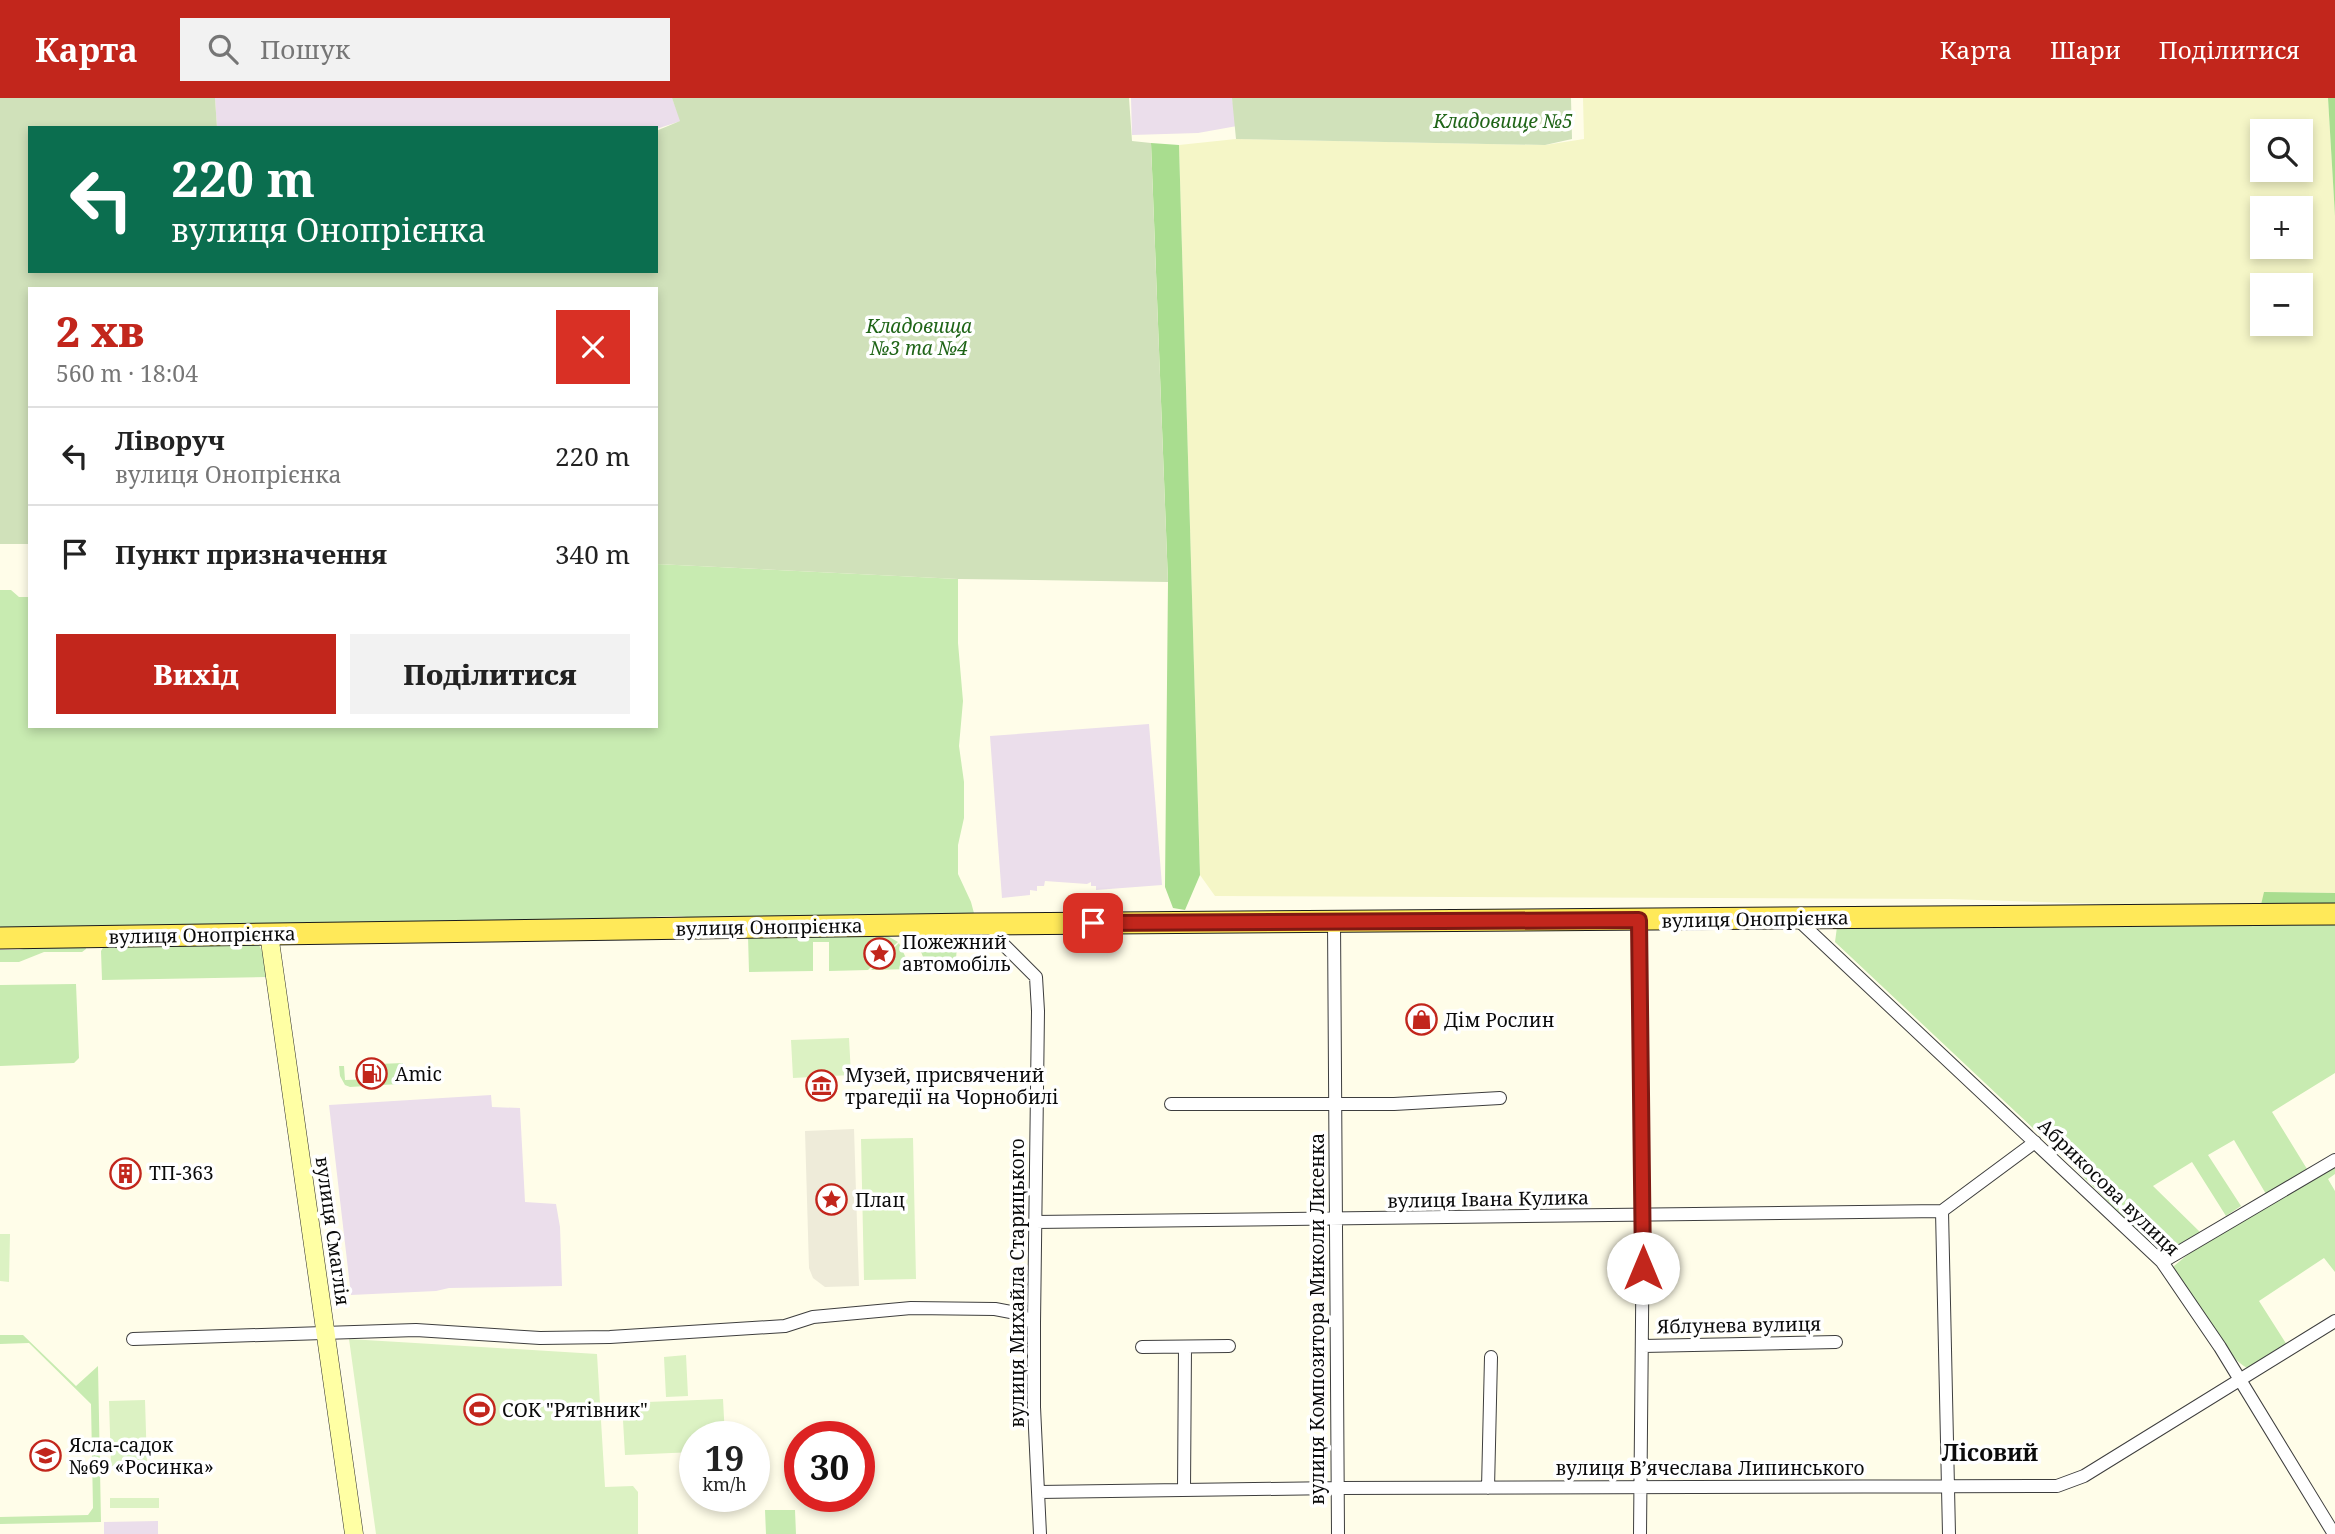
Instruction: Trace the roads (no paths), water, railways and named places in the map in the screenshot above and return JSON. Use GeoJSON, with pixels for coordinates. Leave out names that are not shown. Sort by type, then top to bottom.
{"type":"FeatureCollection","features":[{"type":"Feature","properties":{"kind":"main road","name":"вулиця Онопрієнка"},"geometry":{"type":"LineString","coordinates":[[0,938],[990,924],[2335,914]]}},
{"type":"Feature","properties":{"kind":"street","name":"Абрикосова вулиця"},"geometry":{"type":"LineString","coordinates":[[1796,918],[2162,1262],[2220,1347],[2334,1534]]}},
{"type":"Feature","properties":{"kind":"street","name":"Яблунева вулиця"},"geometry":{"type":"LineString","coordinates":[[1639,920],[1643,1216],[1640,1534]]}},
{"type":"Feature","properties":{"kind":"street","name":"вулиця Композитора Миколи Лисенка"},"geometry":{"type":"LineString","coordinates":[[1334,922],[1338,1534]]}},
{"type":"Feature","properties":{"kind":"street","name":"вулиця Михайла Старицького"},"geometry":{"type":"LineString","coordinates":[[990,924],[1002,943],[1036,977],[1038,1011],[1034,1408],[1040,1534]]}},
{"type":"Feature","properties":{"kind":"street","name":"вулиця Смаглія"},"geometry":{"type":"LineString","coordinates":[[269,934],[354,1534]]}},
{"type":"Feature","properties":{"kind":"street","name":"вулиця Композитора Миколи Лисенка"},"geometry":{"type":"LineString","coordinates":[[1171,1104],[1404,1104],[1500,1098]]}},
{"type":"Feature","properties":{"kind":"street"},"geometry":{"type":"LineString","coordinates":[[1948,1534],[1942,1212],[2035,1142]]}},
{"type":"Feature","properties":{"kind":"street"},"geometry":{"type":"LineString","coordinates":[[2162,1262],[2335,1160]]}},
{"type":"Feature","properties":{"kind":"street","name":"вулиця Івана Кулика"},"geometry":{"type":"LineString","coordinates":[[1035,1222],[1942,1212]]}},
{"type":"Feature","properties":{"kind":"street"},"geometry":{"type":"LineString","coordinates":[[133,1339],[416,1330],[540,1338],[610,1337],[785,1326],[813,1317],[947,1307],[995,1309],[1025,1317],[1034,1323]]}},
{"type":"Feature","properties":{"kind":"street","name":"вулиця Вʼячеслава Липинського"},"geometry":{"type":"LineString","coordinates":[[1039,1492],[1337,1488],[2057,1486],[2084,1476],[2335,1321]]}},
{"type":"Feature","properties":{"kind":"street","name":"Яблунева вулиця"},"geometry":{"type":"LineString","coordinates":[[1643,1346],[1836,1342]]}},
{"type":"Feature","properties":{"kind":"street"},"geometry":{"type":"LineString","coordinates":[[1142,1347],[1229,1346]]}},
{"type":"Feature","properties":{"kind":"street"},"geometry":{"type":"LineString","coordinates":[[1184,1489],[1185,1347]]}},
{"type":"Feature","properties":{"kind":"street"},"geometry":{"type":"LineString","coordinates":[[1488,1488],[1492,1357]]}},
{"type":"Feature","properties":{"kind":"place","name":"Пожежний автомобіль"},"geometry":{"type":"Point","coordinates":[879,953]}},
{"type":"Feature","properties":{"kind":"place","name":"Дім Рослин"},"geometry":{"type":"Point","coordinates":[1421,1020]}},
{"type":"Feature","properties":{"kind":"place","name":"Amic"},"geometry":{"type":"Point","coordinates":[372,1074]}},
{"type":"Feature","properties":{"kind":"place","name":"Музей, присвячений трагедії на Чорнобилі"},"geometry":{"type":"Point","coordinates":[822,1086]}},
{"type":"Feature","properties":{"kind":"place","name":"ТП-363"},"geometry":{"type":"Point","coordinates":[126,1173]}},
{"type":"Feature","properties":{"kind":"place","name":"Плац"},"geometry":{"type":"Point","coordinates":[832,1200]}},
{"type":"Feature","properties":{"kind":"place","name":"СОК \"Рятівник\""},"geometry":{"type":"Point","coordinates":[479,1410]}},
{"type":"Feature","properties":{"kind":"place","name":"Ясла-садок №69 «Росинка»"},"geometry":{"type":"Point","coordinates":[46,1456]}},
{"type":"Feature","properties":{"kind":"district","name":"Лісовий"},"geometry":{"type":"Point","coordinates":[1990,1452]}},
{"type":"Feature","properties":{"kind":"park label","name":"Кладовище №5"},"geometry":{"type":"Point","coordinates":[1503,121]}},
{"type":"Feature","properties":{"kind":"park label","name":"Кладовища №3 та №4"},"geometry":{"type":"Point","coordinates":[919,337]}}]}
